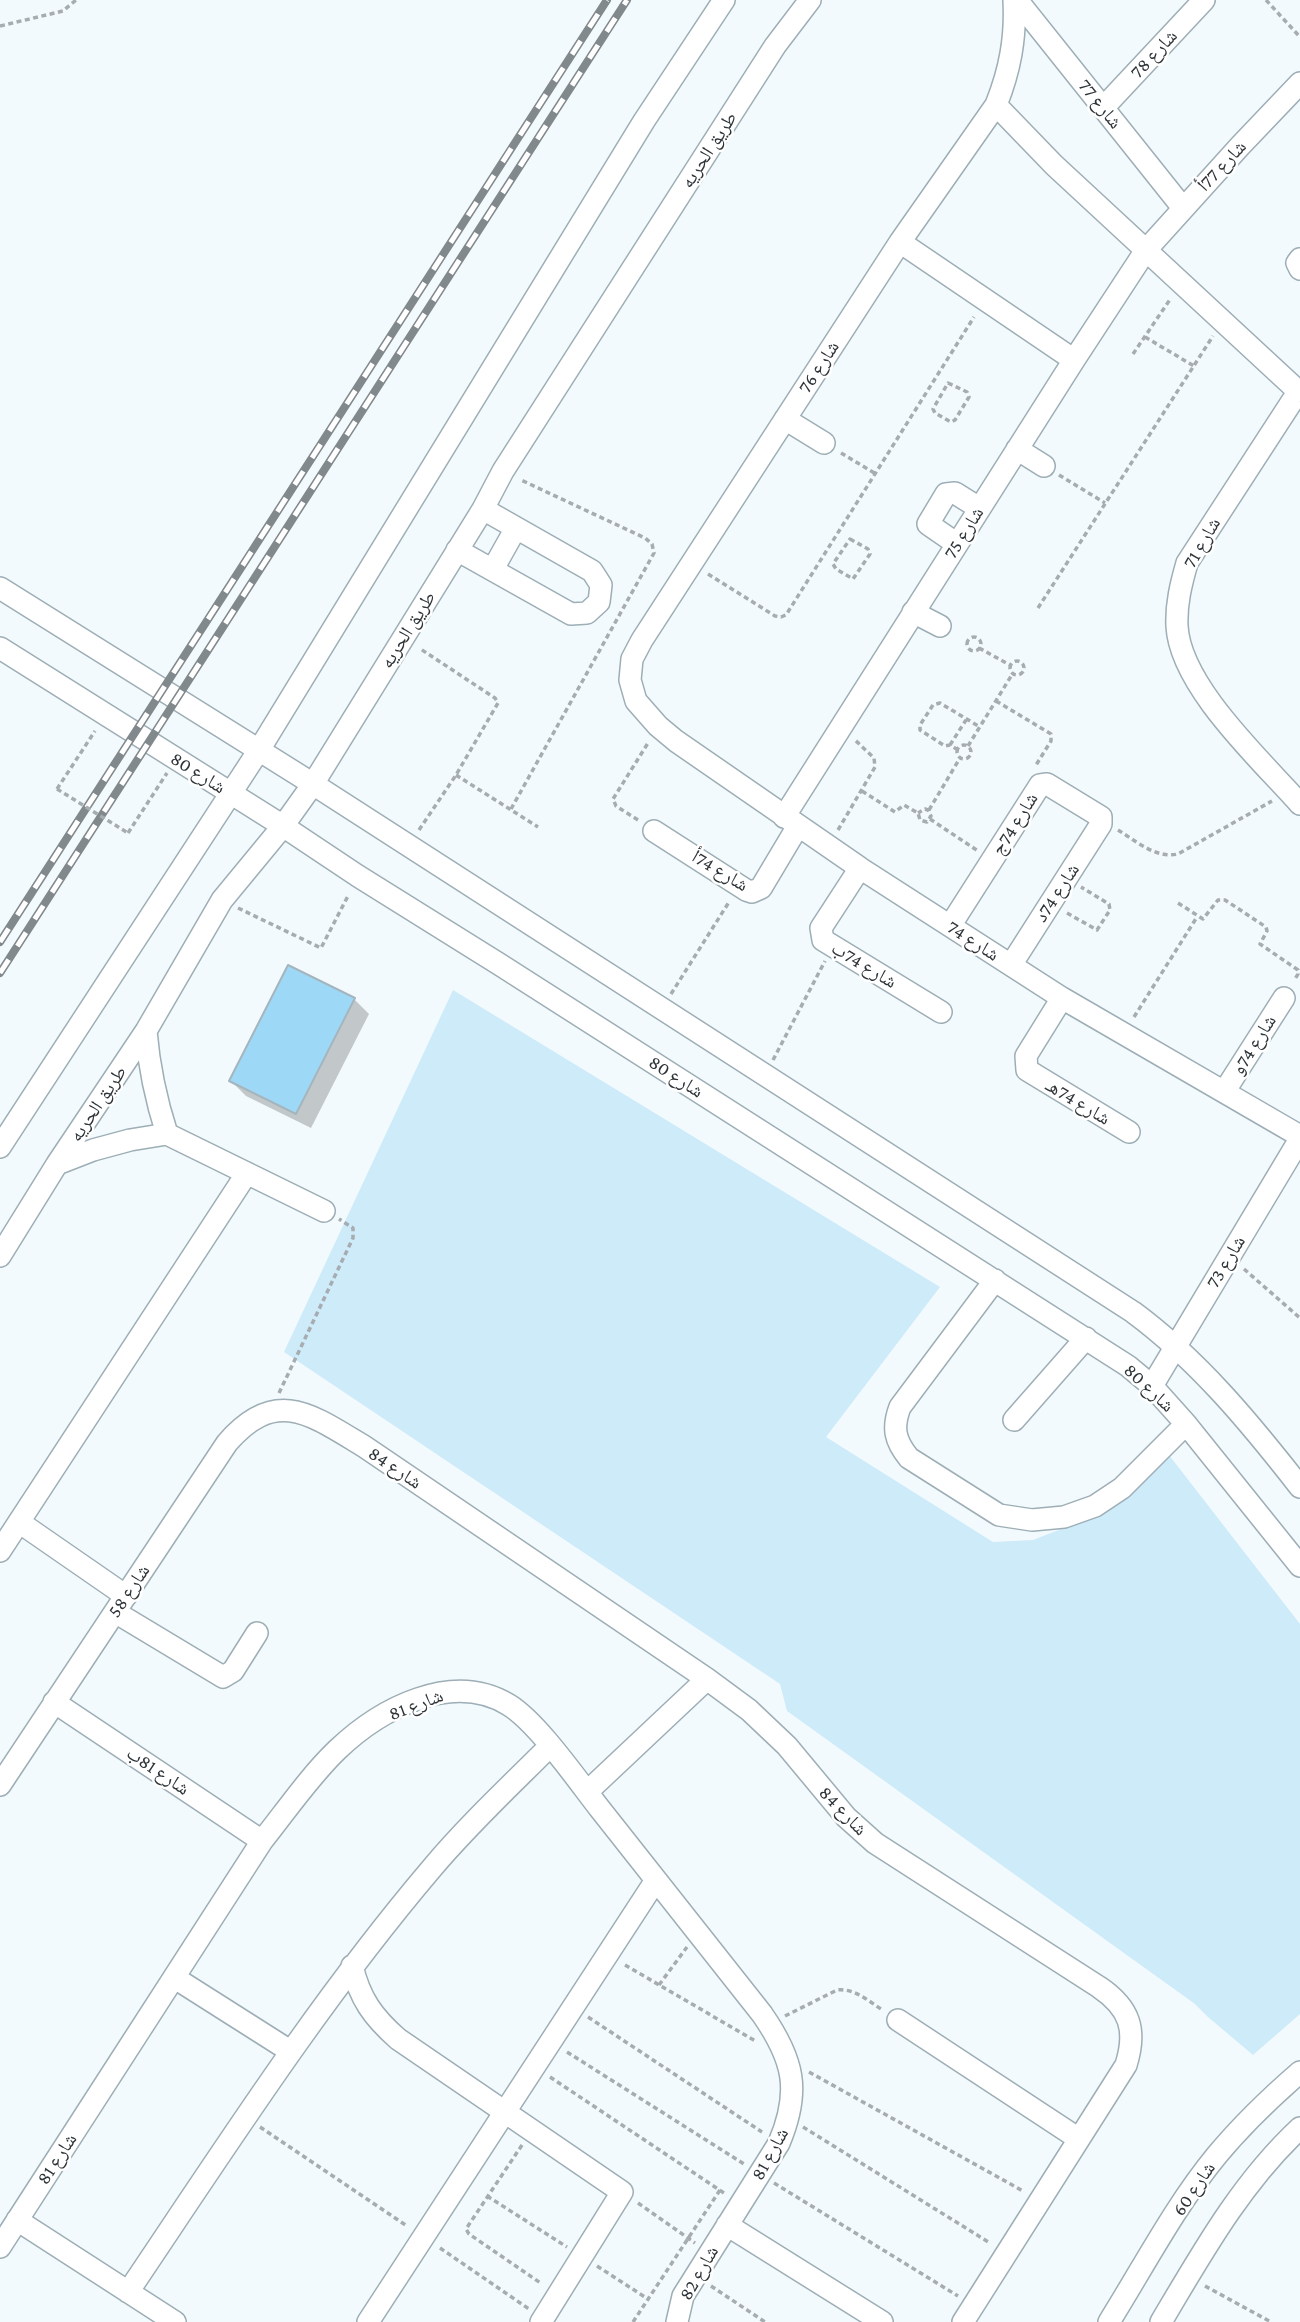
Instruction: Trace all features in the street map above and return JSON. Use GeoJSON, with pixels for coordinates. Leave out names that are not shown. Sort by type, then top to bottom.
{"type":"FeatureCollection","features":[{"type":"Feature","properties":{"kind":"street"},"geometry":{"type":"LineString","coordinates":[[0,1147],[259,750],[644,121],[724,0]]}},
{"type":"Feature","properties":{"kind":"street","name":"طريق الحريه"},"geometry":{"type":"LineString","coordinates":[[0,1256],[57,1164],[146,1031],[222,900],[283,826],[313,784],[483,509],[503,471],[775,46],[810,0]]}},
{"type":"Feature","properties":{"kind":"street","name":"شارع 76"},"geometry":{"type":"LineString","coordinates":[[658,726],[636,701],[630,680],[632,659],[691,563],[900,242],[996,105],[1013,52],[1016,0]]}},
{"type":"Feature","properties":{"kind":"street","name":"شارع 77"},"geometry":{"type":"LineString","coordinates":[[1016,0],[1183,208]]}},
{"type":"Feature","properties":{"kind":"street","name":"شارع 78"},"geometry":{"type":"LineString","coordinates":[[1104,108],[1204,0]]}},
{"type":"Feature","properties":{"kind":"street","name":"شارع 77أ"},"geometry":{"type":"LineString","coordinates":[[1146,250],[1300,83]]}},
{"type":"Feature","properties":{"kind":"street"},"geometry":{"type":"LineString","coordinates":[[996,105],[1054,165],[1299,390]]}},
{"type":"Feature","properties":{"kind":"street"},"geometry":{"type":"LineString","coordinates":[[900,242],[1074,360]]}},
{"type":"Feature","properties":{"kind":"street","name":"شارع 75"},"geometry":{"type":"LineString","coordinates":[[791,821],[841,727],[1146,250]]}},
{"type":"Feature","properties":{"kind":"street"},"geometry":{"type":"LineString","coordinates":[[1300,259],[1297,264],[1300,269]]}},
{"type":"Feature","properties":{"kind":"street","name":"شارع 71"},"geometry":{"type":"LineString","coordinates":[[1294,797],[1201,690],[1185,661],[1177,629],[1177,595],[1187,563],[1299,390]]}},
{"type":"Feature","properties":{"kind":"street"},"geometry":{"type":"LineString","coordinates":[[785,419],[824,443]]}},
{"type":"Feature","properties":{"kind":"street"},"geometry":{"type":"LineString","coordinates":[[1017,449],[1044,466]]}},
{"type":"Feature","properties":{"kind":"street"},"geometry":{"type":"LineString","coordinates":[[957,544],[928,524],[940,503],[946,494],[952,492],[979,508]]}},
{"type":"Feature","properties":{"kind":"street"},"geometry":{"type":"LineString","coordinates":[[457,550],[571,614],[587,613],[599,602],[601,585],[592,571],[483,509]]}},
{"type":"Feature","properties":{"kind":"street"},"geometry":{"type":"LineString","coordinates":[[493,569],[516,527]]}},
{"type":"Feature","properties":{"kind":"street"},"geometry":{"type":"LineString","coordinates":[[0,588],[313,784],[1110,1297],[1176,1346],[1203,1373],[1300,1487]]}},
{"type":"Feature","properties":{"kind":"street"},"geometry":{"type":"LineString","coordinates":[[914,612],[940,626]]}},
{"type":"Feature","properties":{"kind":"street","name":"شارع 80"},"geometry":{"type":"LineString","coordinates":[[0,648],[1128,1366],[1152,1386],[1186,1424],[1300,1566]]}},
{"type":"Feature","properties":{"kind":"street","name":"شارع 74"},"geometry":{"type":"LineString","coordinates":[[658,726],[860,868],[1062,998],[1300,1138]]}},
{"type":"Feature","properties":{"kind":"street","name":"شارع 74ج"},"geometry":{"type":"LineString","coordinates":[[950,926],[1042,784],[1047,784],[1103,821]]}},
{"type":"Feature","properties":{"kind":"street","name":"شارع 74أ"},"geometry":{"type":"LineString","coordinates":[[654,831],[752,892],[761,888],[791,821]]}},
{"type":"Feature","properties":{"kind":"street","name":"شارع 74د"},"geometry":{"type":"LineString","coordinates":[[1011,965],[1103,821]]}},
{"type":"Feature","properties":{"kind":"street","name":"شارع 74ب"},"geometry":{"type":"LineString","coordinates":[[860,868],[821,928],[823,940],[941,1012]]}},
{"type":"Feature","properties":{"kind":"street","name":"شارع 74هـ"},"geometry":{"type":"LineString","coordinates":[[1062,998],[1026,1056],[1027,1070],[1129,1132]]}},
{"type":"Feature","properties":{"kind":"street","name":"شارع 74و"},"geometry":{"type":"LineString","coordinates":[[1224,1092],[1284,998]]}},
{"type":"Feature","properties":{"kind":"street"},"geometry":{"type":"LineString","coordinates":[[146,1031],[156,1101],[167,1134]]}},
{"type":"Feature","properties":{"kind":"street"},"geometry":{"type":"LineString","coordinates":[[57,1164],[105,1147],[167,1134],[324,1211]]}},
{"type":"Feature","properties":{"kind":"street","name":"شارع 73"},"geometry":{"type":"LineString","coordinates":[[1152,1386],[1300,1138]]}},
{"type":"Feature","properties":{"kind":"street"},"geometry":{"type":"LineString","coordinates":[[0,1551],[247,1173]]}},
{"type":"Feature","properties":{"kind":"street"},"geometry":{"type":"LineString","coordinates":[[995,1280],[900,1407],[895,1420],[895,1434],[900,1447],[909,1458],[999,1515],[1031,1520],[1064,1517],[1095,1506],[1122,1488],[1186,1424]]}},
{"type":"Feature","properties":{"kind":"street"},"geometry":{"type":"LineString","coordinates":[[1014,1420],[1086,1338]]}},
{"type":"Feature","properties":{"kind":"street","name":"شارع 58"},"geometry":{"type":"LineString","coordinates":[[0,1785],[227,1443],[240,1427],[270,1410]]}},
{"type":"Feature","properties":{"kind":"street","name":"شارع 84"},"geometry":{"type":"LineString","coordinates":[[270,1410],[286,1410],[318,1419],[365,1447],[707,1679],[749,1710],[787,1746],[846,1817],[875,1843],[1114,1997],[1125,2012],[1131,2029],[1131,2048],[1126,2065],[968,2314]]}},
{"type":"Feature","properties":{"kind":"street"},"geometry":{"type":"LineString","coordinates":[[19,1522],[121,1604],[223,1677],[233,1671],[257,1633]]}},
{"type":"Feature","properties":{"kind":"street"},"geometry":{"type":"LineString","coordinates":[[587,1792],[707,1679]]}},
{"type":"Feature","properties":{"kind":"street","name":"شارع 81"},"geometry":{"type":"LineString","coordinates":[[0,2247],[262,1841],[337,1750],[371,1724],[410,1703],[434,1693],[461,1690],[487,1694],[511,1706],[550,1746],[769,2024],[780,2042],[788,2060],[792,2089],[789,2118],[779,2143],[727,2225]]}},
{"type":"Feature","properties":{"kind":"street","name":"شارع 81ب"},"geometry":{"type":"LineString","coordinates":[[54,1702],[262,1841]]}},
{"type":"Feature","properties":{"kind":"street"},"geometry":{"type":"LineString","coordinates":[[128,2291],[290,2051],[352,1966],[441,1858],[550,1746]]}},
{"type":"Feature","properties":{"kind":"street"},"geometry":{"type":"LineString","coordinates":[[368,2322],[656,1880]]}},
{"type":"Feature","properties":{"kind":"street"},"geometry":{"type":"LineString","coordinates":[[352,1966],[358,1990],[382,2025],[398,2039],[622,2192],[542,2320]]}},
{"type":"Feature","properties":{"kind":"street"},"geometry":{"type":"LineString","coordinates":[[174,1979],[290,2051]]}},
{"type":"Feature","properties":{"kind":"street"},"geometry":{"type":"LineString","coordinates":[[898,2020],[1079,2139]]}},
{"type":"Feature","properties":{"kind":"street","name":"شارع 60"},"geometry":{"type":"LineString","coordinates":[[1109,2322],[1187,2197],[1215,2158],[1247,2120],[1300,2072]]}},
{"type":"Feature","properties":{"kind":"street"},"geometry":{"type":"LineString","coordinates":[[1161,2322],[1243,2190],[1300,2127]]}},
{"type":"Feature","properties":{"kind":"street"},"geometry":{"type":"LineString","coordinates":[[18,2220],[175,2322]]}},
{"type":"Feature","properties":{"kind":"street"},"geometry":{"type":"LineString","coordinates":[[727,2225],[882,2322]]}},
{"type":"Feature","properties":{"kind":"street","name":"شارع 82"},"geometry":{"type":"LineString","coordinates":[[677,2322],[683,2296],[727,2225]]}},
{"type":"Feature","properties":{"kind":"path"},"geometry":{"type":"LineString","coordinates":[[0,26],[63,11],[76,0]]}},
{"type":"Feature","properties":{"kind":"path"},"geometry":{"type":"LineString","coordinates":[[1266,0],[1300,37]]}},
{"type":"Feature","properties":{"kind":"path"},"geometry":{"type":"LineString","coordinates":[[1132,354],[1181,283]]}},
{"type":"Feature","properties":{"kind":"path"},"geometry":{"type":"LineString","coordinates":[[691,563],[775,616],[784,617],[986,299]]}},
{"type":"Feature","properties":{"kind":"path"},"geometry":{"type":"LineString","coordinates":[[1038,608],[1223,322]]}},
{"type":"Feature","properties":{"kind":"path"},"geometry":{"type":"LineString","coordinates":[[1145,337],[1194,366]]}},
{"type":"Feature","properties":{"kind":"path"},"geometry":{"type":"LineString","coordinates":[[948,383],[953,383],[969,395],[953,422],[935,412],[933,406],[948,383]]}},
{"type":"Feature","properties":{"kind":"path"},"geometry":{"type":"LineString","coordinates":[[824,443],[876,474]]}},
{"type":"Feature","properties":{"kind":"path"},"geometry":{"type":"LineString","coordinates":[[1044,466],[1105,503]]}},
{"type":"Feature","properties":{"kind":"path"},"geometry":{"type":"LineString","coordinates":[[850,539],[870,552],[853,579],[836,569],[834,563],[850,539]]}},
{"type":"Feature","properties":{"kind":"path"},"geometry":{"type":"LineString","coordinates":[[403,637],[498,701],[498,707],[408,847]]}},
{"type":"Feature","properties":{"kind":"path"},"geometry":{"type":"LineString","coordinates":[[979,648],[1010,665],[1013,673]]}},
{"type":"Feature","properties":{"kind":"path"},"geometry":{"type":"LineString","coordinates":[[1010,665],[1016,661],[1022,664],[1020,673],[1013,673]]}},
{"type":"Feature","properties":{"kind":"path"},"geometry":{"type":"LineString","coordinates":[[960,758],[970,756],[968,747],[1013,673]]}},
{"type":"Feature","properties":{"kind":"path"},"geometry":{"type":"LineString","coordinates":[[996,701],[1052,736],[1030,775]]}},
{"type":"Feature","properties":{"kind":"path"},"geometry":{"type":"LineString","coordinates":[[928,810],[960,758],[958,750],[945,746],[922,732],[920,725],[933,705],[938,703],[979,727]]}},
{"type":"Feature","properties":{"kind":"path"},"geometry":{"type":"LineString","coordinates":[[106,715],[57,789],[128,833],[177,760]]}},
{"type":"Feature","properties":{"kind":"path"},"geometry":{"type":"LineString","coordinates":[[950,746],[967,720]]}},
{"type":"Feature","properties":{"kind":"path"},"geometry":{"type":"LineString","coordinates":[[654,831],[615,806],[613,799],[658,726]]}},
{"type":"Feature","properties":{"kind":"path"},"geometry":{"type":"LineString","coordinates":[[828,846],[875,767],[875,761],[841,727]]}},
{"type":"Feature","properties":{"kind":"path"},"geometry":{"type":"LineString","coordinates":[[958,750],[962,746],[968,747]]}},
{"type":"Feature","properties":{"kind":"path"},"geometry":{"type":"LineString","coordinates":[[456,775],[538,827]]}},
{"type":"Feature","properties":{"kind":"path"},"geometry":{"type":"LineString","coordinates":[[861,791],[895,812],[904,805],[918,813],[923,822],[930,819]]}},
{"type":"Feature","properties":{"kind":"path"},"geometry":{"type":"LineString","coordinates":[[1103,821],[1156,853],[1170,856],[1294,797]]}},
{"type":"Feature","properties":{"kind":"path"},"geometry":{"type":"LineString","coordinates":[[918,813],[928,810]]}},
{"type":"Feature","properties":{"kind":"path"},"geometry":{"type":"LineString","coordinates":[[928,810],[931,813],[930,819]]}},
{"type":"Feature","properties":{"kind":"path"},"geometry":{"type":"LineString","coordinates":[[930,819],[992,860]]}},
{"type":"Feature","properties":{"kind":"path"},"geometry":{"type":"LineString","coordinates":[[222,900],[321,948],[358,876]]}},
{"type":"Feature","properties":{"kind":"path"},"geometry":{"type":"LineString","coordinates":[[1051,903],[1094,929],[1099,928],[1110,910],[1110,905],[1066,878]]}},
{"type":"Feature","properties":{"kind":"path"},"geometry":{"type":"LineString","coordinates":[[662,1008],[739,886]]}},
{"type":"Feature","properties":{"kind":"path"},"geometry":{"type":"LineString","coordinates":[[1178,904],[1205,919],[1217,901],[1223,899],[1266,927],[1267,930],[1260,940],[1261,945],[1298,971],[1284,998]]}},
{"type":"Feature","properties":{"kind":"path"},"geometry":{"type":"LineString","coordinates":[[1124,1034],[1198,917]]}},
{"type":"Feature","properties":{"kind":"path"},"geometry":{"type":"LineString","coordinates":[[765,1075],[832,947]]}},
{"type":"Feature","properties":{"kind":"path"},"geometry":{"type":"LineString","coordinates":[[270,1410],[354,1236],[351,1226],[324,1211]]}},
{"type":"Feature","properties":{"kind":"path"},"geometry":{"type":"LineString","coordinates":[[1229,1256],[1300,1318]]}},
{"type":"Feature","properties":{"kind":"path"},"geometry":{"type":"LineString","coordinates":[[659,1985],[697,1932]]}},
{"type":"Feature","properties":{"kind":"path"},"geometry":{"type":"LineString","coordinates":[[608,1955],[788,2060],[1040,2201]]}},
{"type":"Feature","properties":{"kind":"path"},"geometry":{"type":"LineString","coordinates":[[769,2024],[837,1990],[845,1989],[898,2020]]}},
{"type":"Feature","properties":{"kind":"path"},"geometry":{"type":"LineString","coordinates":[[573,2007],[779,2143]]}},
{"type":"Feature","properties":{"kind":"path"},"geometry":{"type":"LineString","coordinates":[[551,2042],[760,2174],[968,2314]]}},
{"type":"Feature","properties":{"kind":"path"},"geometry":{"type":"LineString","coordinates":[[534,2067],[741,2204]]}},
{"type":"Feature","properties":{"kind":"path"},"geometry":{"type":"LineString","coordinates":[[246,2117],[542,2320]]}},
{"type":"Feature","properties":{"kind":"path"},"geometry":{"type":"LineString","coordinates":[[789,2118],[1007,2253]]}},
{"type":"Feature","properties":{"kind":"path"},"geometry":{"type":"LineString","coordinates":[[532,2131],[466,2229],[469,2235],[558,2295]]}},
{"type":"Feature","properties":{"kind":"path"},"geometry":{"type":"LineString","coordinates":[[633,2322],[720,2190]]}},
{"type":"Feature","properties":{"kind":"path"},"geometry":{"type":"LineString","coordinates":[[622,2192],[710,2253]]}},
{"type":"Feature","properties":{"kind":"path"},"geometry":{"type":"LineString","coordinates":[[695,2276],[765,2322]]}},
{"type":"Feature","properties":{"kind":"path"},"geometry":{"type":"LineString","coordinates":[[1188,2276],[1271,2322]]}},
{"type":"Feature","properties":{"kind":"shaded area"},"geometry":{"type":"Polygon","coordinates":[[[453,990],[940,1287],[826,1437],[993,1542],[1033,1540],[1069,1526],[1162,1446],[1300,1624],[1300,2014],[1253,2055],[1195,2004],[787,1711],[780,1684],[284,1352],[453,990]]]}},
{"type":"Feature","properties":{"kind":"building"},"geometry":{"type":"Polygon","coordinates":[[[288,965],[355,998],[296,1114],[229,1081],[288,965]]]}},
{"type":"Feature","properties":{"kind":"railway"},"geometry":{"type":"LineString","coordinates":[[0,942],[607,0]]}},
{"type":"Feature","properties":{"kind":"railway"},"geometry":{"type":"LineString","coordinates":[[0,973],[627,0]]}}]}
